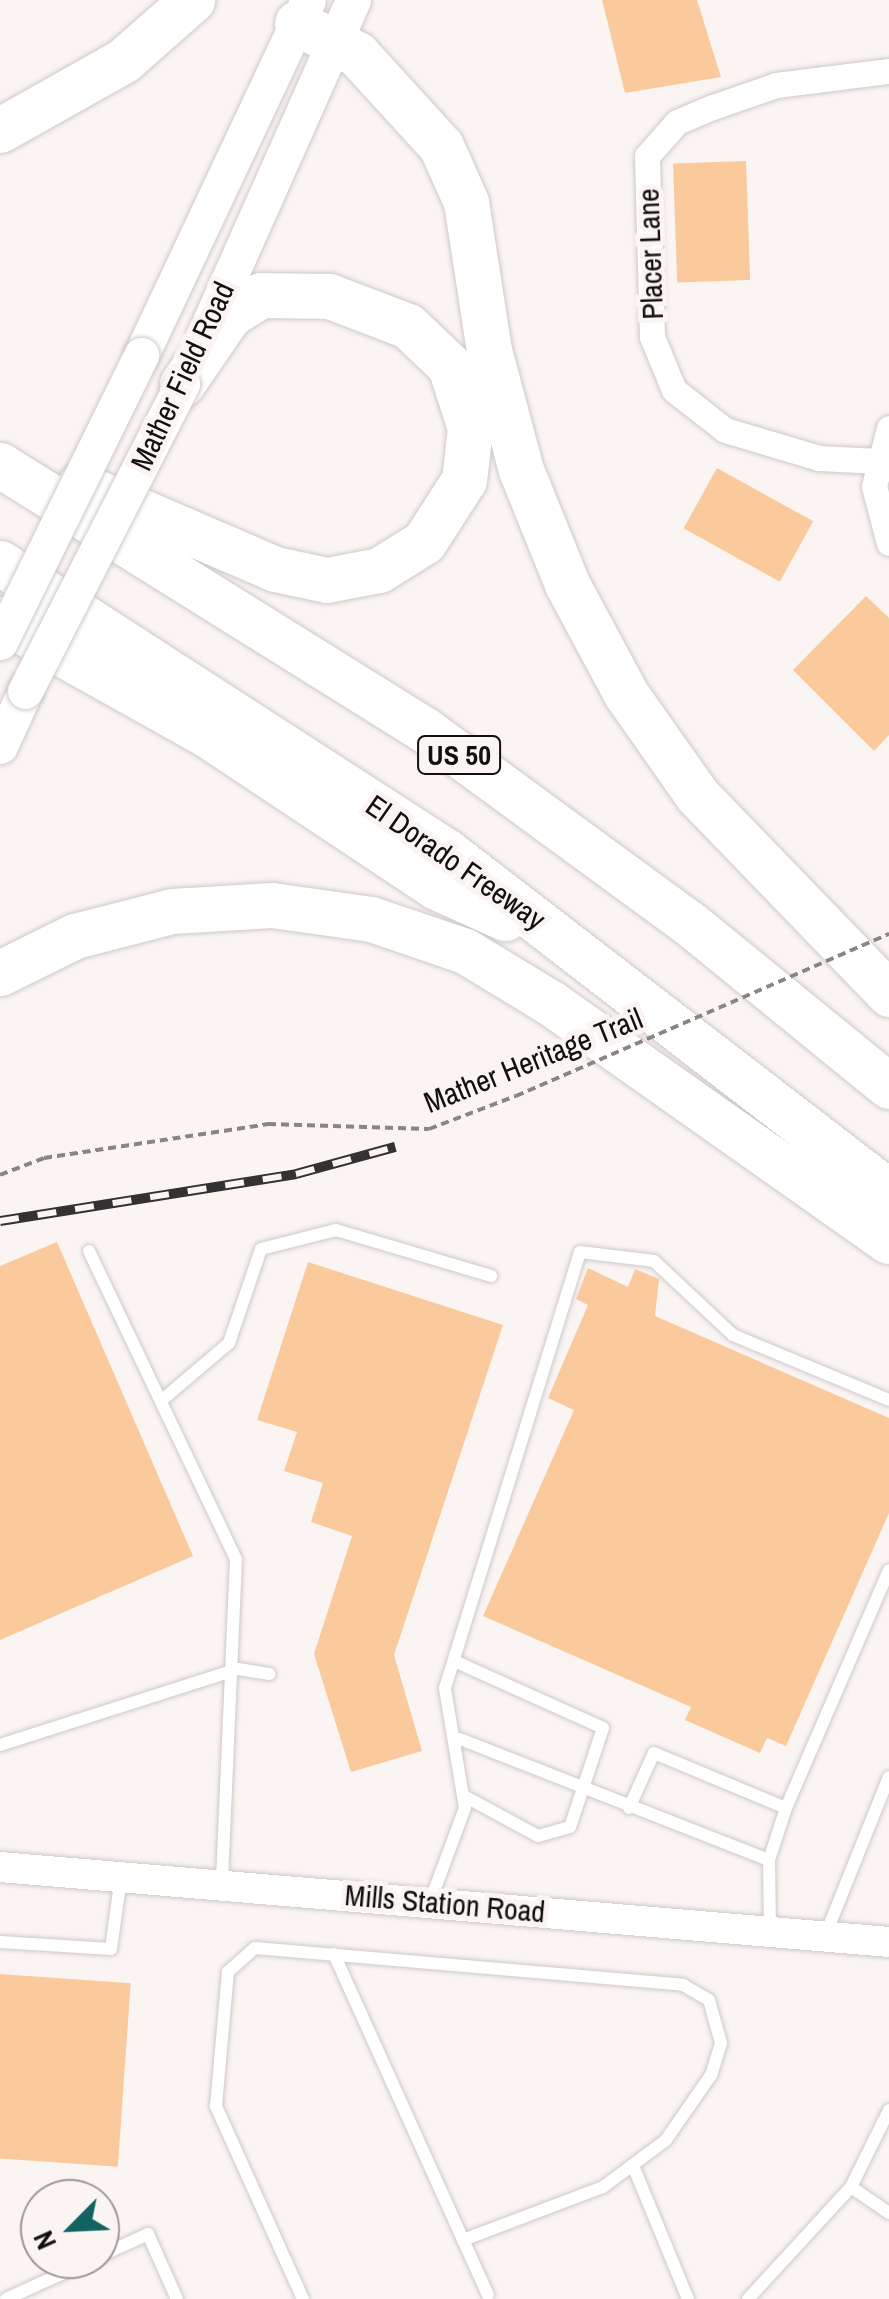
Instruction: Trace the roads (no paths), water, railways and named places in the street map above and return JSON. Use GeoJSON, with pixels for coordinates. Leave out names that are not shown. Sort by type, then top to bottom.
{"type":"FeatureCollection","features":[{"type":"Feature","properties":{"kind":"highway"},"geometry":{"type":"LineString","coordinates":[[0,130],[124,60],[192,0]]}},
{"type":"Feature","properties":{"kind":"highway"},"geometry":{"type":"LineString","coordinates":[[313,22],[404,96],[457,181],[521,470],[567,584],[626,694],[697,795],[889,994]]}},
{"type":"Feature","properties":{"kind":"highway"},"geometry":{"type":"LineString","coordinates":[[0,451],[275,569],[327,580],[379,570],[424,542],[464,480],[470,428],[450,366],[408,326],[329,296],[261,294],[230,314],[182,384]]}},
{"type":"Feature","properties":{"kind":"highway","name":"US 50"},"geometry":{"type":"LineString","coordinates":[[0,464],[426,730],[688,923],[889,1086]]}},
{"type":"Feature","properties":{"kind":"highway","name":"El Dorado Freeway"},"geometry":{"type":"LineString","coordinates":[[0,563],[446,851],[889,1192]]}},
{"type":"Feature","properties":{"kind":"highway"},"geometry":{"type":"LineString","coordinates":[[0,619],[206,734],[436,887],[586,955]]}},
{"type":"Feature","properties":{"kind":"highway"},"geometry":{"type":"LineString","coordinates":[[0,973],[76,936],[172,910],[272,905],[371,919],[465,952],[551,1002],[889,1242]]}},
{"type":"Feature","properties":{"kind":"main road","name":"Mather Field Road"},"geometry":{"type":"LineString","coordinates":[[0,642],[141,355],[313,22],[353,0]]}},
{"type":"Feature","properties":{"kind":"main road","name":"Mather Field Road"},"geometry":{"type":"LineString","coordinates":[[0,746],[182,384],[313,22]]}},
{"type":"Feature","properties":{"kind":"street","name":"Placer Lane"},"geometry":{"type":"LineString","coordinates":[[878,461],[819,458],[725,430],[674,390],[652,337],[647,156],[678,122],[713,106],[776,85],[889,71]]}},
{"type":"Feature","properties":{"kind":"street"},"geometry":{"type":"LineString","coordinates":[[889,428],[874,486],[889,544]]}},
{"type":"Feature","properties":{"kind":"street","name":"Mills Station Road"},"geometry":{"type":"LineString","coordinates":[[0,1867],[889,1942]]}},
{"type":"Feature","properties":{"kind":"lane"},"geometry":{"type":"LineString","coordinates":[[162,1400],[229,1343],[261,1249],[336,1230],[491,1276]]}},
{"type":"Feature","properties":{"kind":"lane"},"geometry":{"type":"LineString","coordinates":[[89,1251],[236,1559],[230,1642],[238,1668],[222,1884]]}},
{"type":"Feature","properties":{"kind":"lane"},"geometry":{"type":"LineString","coordinates":[[430,1902],[464,1796],[460,1738],[445,1688],[580,1252],[654,1261],[732,1335],[889,1400]]}},
{"type":"Feature","properties":{"kind":"lane"},"geometry":{"type":"LineString","coordinates":[[770,1930],[770,1860],[786,1808],[889,1570]]}},
{"type":"Feature","properties":{"kind":"lane"},"geometry":{"type":"LineString","coordinates":[[454,1661],[603,1728],[586,1790],[570,1827],[550,1836],[464,1796]]}},
{"type":"Feature","properties":{"kind":"lane"},"geometry":{"type":"LineString","coordinates":[[0,1745],[238,1668],[270,1674]]}},
{"type":"Feature","properties":{"kind":"lane"},"geometry":{"type":"LineString","coordinates":[[460,1738],[628,1808],[770,1860]]}},
{"type":"Feature","properties":{"kind":"lane"},"geometry":{"type":"LineString","coordinates":[[628,1808],[654,1753],[786,1808]]}},
{"type":"Feature","properties":{"kind":"lane"},"geometry":{"type":"LineString","coordinates":[[825,1936],[889,1776]]}},
{"type":"Feature","properties":{"kind":"lane"},"geometry":{"type":"LineString","coordinates":[[0,1942],[111,1950],[122,1877]]}},
{"type":"Feature","properties":{"kind":"lane"},"geometry":{"type":"LineString","coordinates":[[303,2299],[214,2089],[234,1961],[267,1946],[697,1990],[721,2028],[711,2074],[634,2168],[463,2240]]}},
{"type":"Feature","properties":{"kind":"lane"},"geometry":{"type":"LineString","coordinates":[[334,1954],[488,2295]]}},
{"type":"Feature","properties":{"kind":"lane"},"geometry":{"type":"LineString","coordinates":[[748,2299],[851,2187],[889,2110]]}},
{"type":"Feature","properties":{"kind":"lane"},"geometry":{"type":"LineString","coordinates":[[634,2168],[688,2299]]}},
{"type":"Feature","properties":{"kind":"lane"},"geometry":{"type":"LineString","coordinates":[[851,2187],[889,2214]]}},
{"type":"Feature","properties":{"kind":"lane"},"geometry":{"type":"LineString","coordinates":[[120,2247],[148,2234],[177,2299]]}},
{"type":"Feature","properties":{"kind":"lane"},"geometry":{"type":"LineString","coordinates":[[6,2299],[50,2279]]}},
{"type":"Feature","properties":{"kind":"railway"},"geometry":{"type":"LineString","coordinates":[[0,1221],[296,1174],[395,1147]]}}]}
